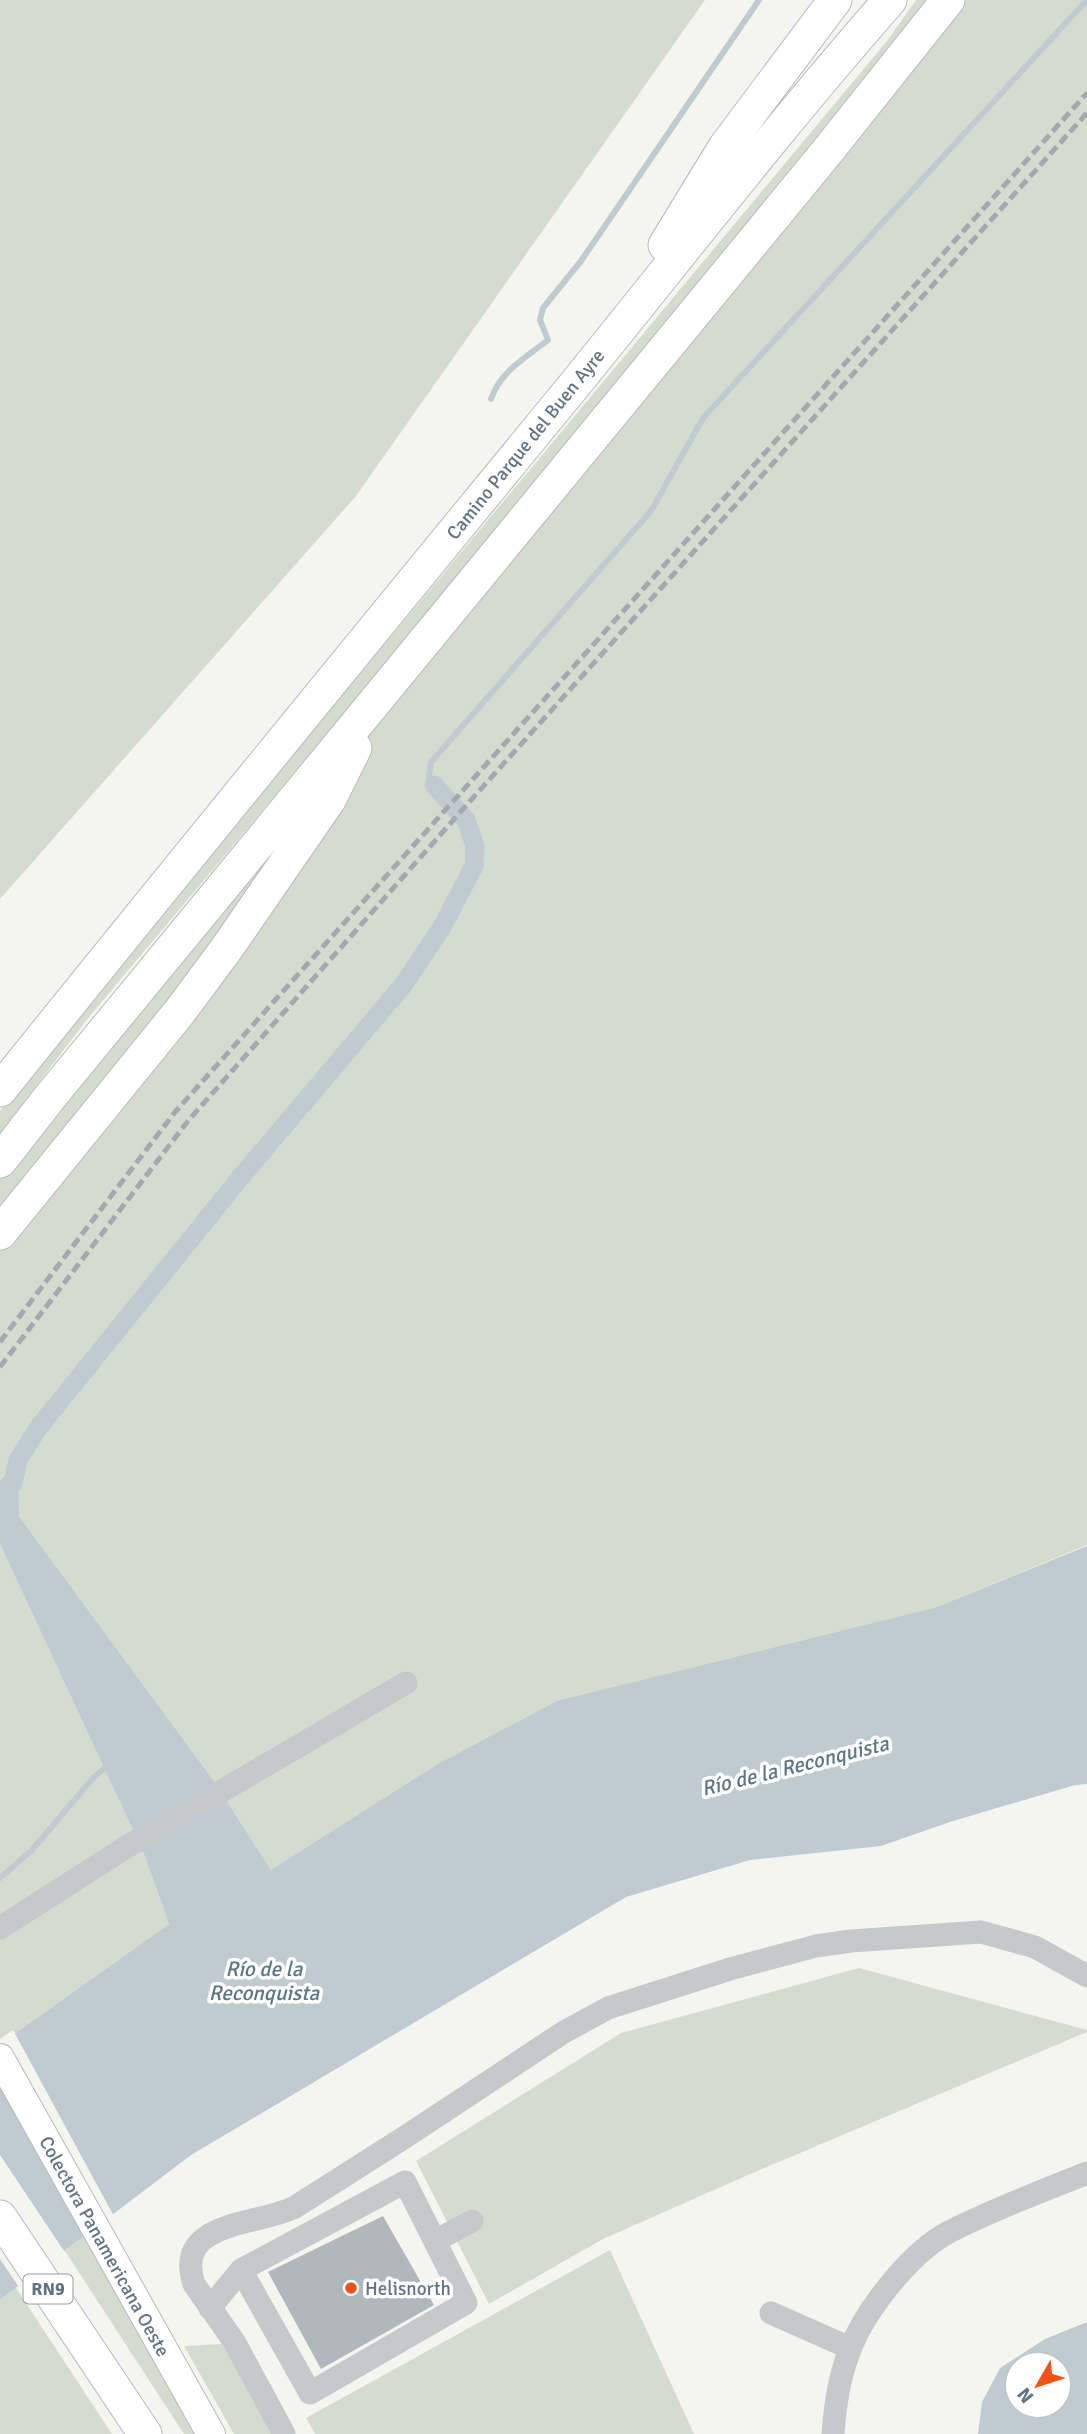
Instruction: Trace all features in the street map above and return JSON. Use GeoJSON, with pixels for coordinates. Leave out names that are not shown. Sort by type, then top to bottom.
{"type":"FeatureCollection","features":[{"type":"Feature","properties":{"kind":"highway"},"geometry":{"type":"LineString","coordinates":[[601,352],[725,147],[835,0]]}},
{"type":"Feature","properties":{"kind":"highway","name":"Camino Parque del Buen Ayre"},"geometry":{"type":"LineString","coordinates":[[161,889],[601,352],[821,78],[890,0]]}},
{"type":"Feature","properties":{"kind":"highway"},"geometry":{"type":"LineString","coordinates":[[0,1161],[58,1086],[948,0]]}},
{"type":"Feature","properties":{"kind":"highway"},"geometry":{"type":"LineString","coordinates":[[896,66],[966,0]]}},
{"type":"Feature","properties":{"kind":"highway"},"geometry":{"type":"LineString","coordinates":[[0,1233],[181,1010],[329,800],[380,696]]}},
{"type":"Feature","properties":{"kind":"highway"},"geometry":{"type":"LineString","coordinates":[[0,1065],[161,889]]}},
{"type":"Feature","properties":{"kind":"highway"},"geometry":{"type":"LineString","coordinates":[[0,1090],[161,889]]}},
{"type":"Feature","properties":{"kind":"highway","name":"RN9"},"geometry":{"type":"LineString","coordinates":[[0,2217],[145,2434]]}},
{"type":"Feature","properties":{"kind":"main road","name":"Colectora Panamericana Oeste"},"geometry":{"type":"LineString","coordinates":[[0,2058],[211,2434]]}},
{"type":"Feature","properties":{"kind":"street"},"geometry":{"type":"LineString","coordinates":[[0,1928],[128,1846],[406,1683]]}},
{"type":"Feature","properties":{"kind":"street"},"geometry":{"type":"LineString","coordinates":[[284,2434],[235,2343],[194,2284],[190,2273],[193,2253],[204,2238],[220,2229],[295,2207],[564,2032],[608,2008],[730,1969],[816,1946],[851,1941],[981,1932],[1035,1947],[1087,1976]]}},
{"type":"Feature","properties":{"kind":"street"},"geometry":{"type":"LineString","coordinates":[[834,2434],[835,2407],[850,2348],[884,2291],[903,2270],[947,2233],[1087,2173]]}},
{"type":"Feature","properties":{"kind":"street"},"geometry":{"type":"LineString","coordinates":[[210,2308],[242,2270],[405,2182],[466,2303],[310,2393],[242,2270]]}},
{"type":"Feature","properties":{"kind":"street"},"geometry":{"type":"LineString","coordinates":[[435,2241],[472,2221]]}},
{"type":"Feature","properties":{"kind":"street"},"geometry":{"type":"LineString","coordinates":[[771,2313],[850,2348]]}},
{"type":"Feature","properties":{"kind":"shaded area"},"geometry":{"type":"Polygon","coordinates":[[[0,0],[705,0],[356,496],[0,899],[0,0]]]}},
{"type":"Feature","properties":{"kind":"shaded area"},"geometry":{"type":"Polygon","coordinates":[[[916,0],[933,0],[599,403],[477,555],[89,1017],[0,1133],[0,1111],[149,927],[887,41],[916,0]]]}},
{"type":"Feature","properties":{"kind":"shaded area"},"geometry":{"type":"Polygon","coordinates":[[[966,0],[1087,0],[1087,1545],[934,1608],[436,1765],[271,1871],[211,1777],[19,1516],[17,1461],[0,1481],[0,1161],[896,66],[966,0]]]}},
{"type":"Feature","properties":{"kind":"shaded area"},"geometry":{"type":"Polygon","coordinates":[[[0,1544],[144,1854],[169,1924],[0,2044],[0,1544]]]}},
{"type":"Feature","properties":{"kind":"shaded area"},"geometry":{"type":"Polygon","coordinates":[[[859,1968],[1087,2032],[603,2239],[489,2304],[416,2161],[621,2033],[859,1968]]]}},
{"type":"Feature","properties":{"kind":"shaded area"},"geometry":{"type":"Polygon","coordinates":[[[95,2228],[206,2434],[184,2434],[65,2251],[95,2228]]]}},
{"type":"Feature","properties":{"kind":"shaded area"},"geometry":{"type":"Polygon","coordinates":[[[610,2250],[694,2434],[315,2434],[306,2418],[610,2250]]]}},
{"type":"Feature","properties":{"kind":"shaded area"},"geometry":{"type":"Polygon","coordinates":[[[16,2288],[112,2434],[0,2434],[0,2300],[16,2288]]]}},
{"type":"Feature","properties":{"kind":"shaded area"},"geometry":{"type":"Polygon","coordinates":[[[222,2344],[247,2382],[275,2434],[234,2434],[184,2346],[222,2344]]]}},
{"type":"Feature","properties":{"kind":"water","name":"Río de la Reconquista"},"geometry":{"type":"Polygon","coordinates":[[[18,1460],[19,1516],[211,1777],[271,1870],[436,1765],[557,1701],[934,1608],[1087,1546],[1087,1784],[1075,1785],[950,1822],[881,1846],[750,1860],[626,1897],[191,2155],[0,2300],[0,2044],[169,1924],[144,1854],[0,1544],[0,1481],[18,1460]]]}},
{"type":"Feature","properties":{"kind":"water"},"geometry":{"type":"Polygon","coordinates":[[[1087,2322],[1087,2434],[978,2434],[982,2402],[1003,2366],[1003,2420],[1073,2420],[1073,2350],[1028,2350],[1045,2339],[1087,2322]]]}},
{"type":"Feature","properties":{"kind":"pier"},"geometry":{"type":"Polygon","coordinates":[[[13,2030],[115,2218],[97,2231],[0,2059],[0,2039],[13,2030]]]}},
{"type":"Feature","properties":{"kind":"pier"},"geometry":{"type":"Polygon","coordinates":[[[0,2155],[66,2254],[20,2289],[0,2259],[0,2155]]]}},
{"type":"Feature","properties":{"kind":"building","name":"Helisnorth"},"geometry":{"type":"Polygon","coordinates":[[[383,2216],[434,2305],[321,2369],[268,2272],[383,2216]]]}},
{"type":"Feature","properties":{"kind":"waterway"},"geometry":{"type":"LineString","coordinates":[[491,399],[507,373],[548,340],[540,320],[543,308],[581,261],[759,0]]}},
{"type":"Feature","properties":{"kind":"waterway"},"geometry":{"type":"LineString","coordinates":[[434,785],[429,776],[431,762],[651,511],[703,418],[1087,0]]}},
{"type":"Feature","properties":{"kind":"waterway"},"geometry":{"type":"LineString","coordinates":[[13,1484],[18,1460],[39,1427],[240,1178],[404,984],[442,927],[474,866],[475,846],[466,820],[434,785]]}},
{"type":"Feature","properties":{"kind":"waterway"},"geometry":{"type":"LineString","coordinates":[[0,1878],[32,1850],[94,1777],[110,1764]]}},
{"type":"Feature","properties":{"kind":"railway"},"geometry":{"type":"LineString","coordinates":[[0,1342],[175,1112],[1087,93]]}},
{"type":"Feature","properties":{"kind":"railway"},"geometry":{"type":"LineString","coordinates":[[0,1367],[188,1121],[471,800],[1087,113]]}},
{"type":"Feature","properties":{"kind":"place","name":"Helisnorth"},"geometry":{"type":"Point","coordinates":[351,2288]}}]}
